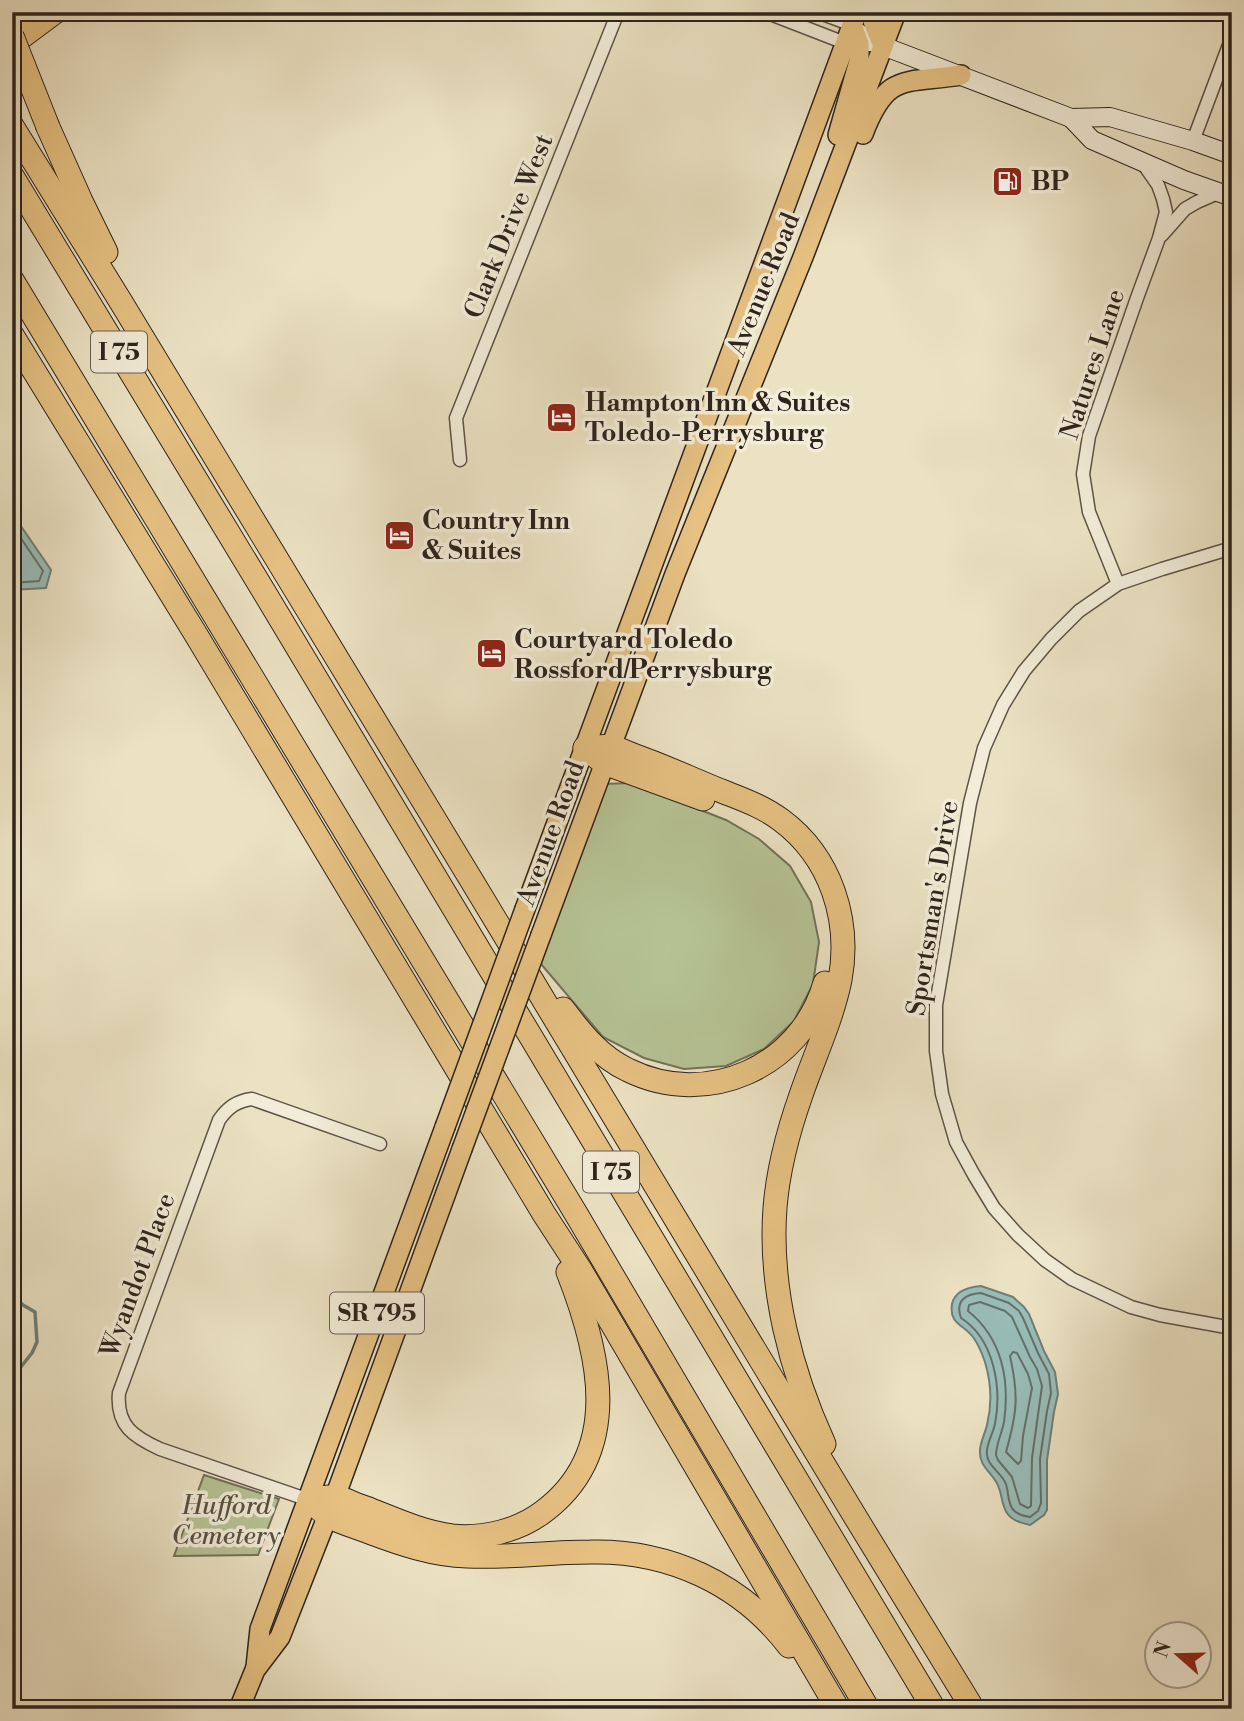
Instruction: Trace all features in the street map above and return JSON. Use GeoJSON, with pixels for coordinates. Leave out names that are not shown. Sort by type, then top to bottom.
{"type":"FeatureCollection","features":[{"type":"Feature","properties":{"kind":"highway"},"geometry":{"type":"LineString","coordinates":[[12,44],[48,12]]}},
{"type":"Feature","properties":{"kind":"highway"},"geometry":{"type":"LineString","coordinates":[[12,44],[55,12]]}},
{"type":"Feature","properties":{"kind":"highway"},"geometry":{"type":"LineString","coordinates":[[12,36],[48,127],[117,274],[121,302]]}},
{"type":"Feature","properties":{"kind":"highway"},"geometry":{"type":"LineString","coordinates":[[12,126],[974,1709]]}},
{"type":"Feature","properties":{"kind":"highway","name":"I 75"},"geometry":{"type":"LineString","coordinates":[[12,176],[933,1709]]}},
{"type":"Feature","properties":{"kind":"highway","name":"I 75"},"geometry":{"type":"LineString","coordinates":[[12,279],[570,1203],[868,1709]]}},
{"type":"Feature","properties":{"kind":"highway"},"geometry":{"type":"LineString","coordinates":[[12,335],[587,1283],[835,1709]]}},
{"type":"Feature","properties":{"kind":"highway"},"geometry":{"type":"LineString","coordinates":[[481,896],[579,1030],[597,1049],[627,1070],[644,1077],[679,1085],[716,1083],[750,1072],[774,1058],[806,1026],[822,993],[831,944],[826,908],[816,883],[802,860],[776,835],[745,816],[607,755],[585,748]]}},
{"type":"Feature","properties":{"kind":"highway"},"geometry":{"type":"LineString","coordinates":[[607,755],[653,763],[765,810],[794,831],[807,845],[827,875],[834,892],[842,928],[841,973],[829,1019],[787,1138],[779,1173],[774,1245],[777,1282],[791,1352],[821,1437],[856,1518]]}},
{"type":"Feature","properties":{"kind":"highway"},"geometry":{"type":"LineString","coordinates":[[309,1500],[454,1536],[472,1536],[524,1524],[554,1504],[567,1491],[586,1461],[592,1444],[597,1427],[598,1390],[590,1338],[580,1303],[544,1214]]}},
{"type":"Feature","properties":{"kind":"highway"},"geometry":{"type":"LineString","coordinates":[[331,1506],[413,1547],[440,1553],[466,1556],[620,1553],[647,1556],[685,1567],[722,1585],[765,1618],[835,1709]]}},
{"type":"Feature","properties":{"kind":"main road"},"geometry":{"type":"LineString","coordinates":[[876,12],[873,21],[883,46]]}},
{"type":"Feature","properties":{"kind":"main road","name":"Avenue Road"},"geometry":{"type":"LineString","coordinates":[[239,1709],[255,1670],[280,1637],[331,1506],[675,574],[803,257],[895,12]]}},
{"type":"Feature","properties":{"kind":"main road"},"geometry":{"type":"LineString","coordinates":[[803,257],[859,61],[853,31]]}},
{"type":"Feature","properties":{"kind":"main road","name":"Avenue Road"},"geometry":{"type":"LineString","coordinates":[[255,1670],[260,1629],[853,31]]}},
{"type":"Feature","properties":{"kind":"main road"},"geometry":{"type":"LineString","coordinates":[[803,257],[842,189],[872,114],[886,92],[905,81],[961,75]]}},
{"type":"Feature","properties":{"kind":"street","name":"Clark Drive West"},"geometry":{"type":"LineString","coordinates":[[460,460],[456,418],[618,12]]}},
{"type":"Feature","properties":{"kind":"street"},"geometry":{"type":"LineString","coordinates":[[765,12],[853,31],[883,46]]}},
{"type":"Feature","properties":{"kind":"street"},"geometry":{"type":"LineString","coordinates":[[817,12],[883,46],[1071,118],[1110,117],[1232,155]]}},
{"type":"Feature","properties":{"kind":"street"},"geometry":{"type":"LineString","coordinates":[[1193,141],[1232,37]]}},
{"type":"Feature","properties":{"kind":"street"},"geometry":{"type":"LineString","coordinates":[[1071,118],[1092,141],[1226,195]]}},
{"type":"Feature","properties":{"kind":"street","name":"Natures Lane"},"geometry":{"type":"LineString","coordinates":[[1118,584],[1089,512],[1083,474],[1088,436],[1166,212],[1158,185],[1142,162]]}},
{"type":"Feature","properties":{"kind":"street","name":"Natures Lane"},"geometry":{"type":"LineString","coordinates":[[1159,238],[1185,209],[1196,202],[1226,195]]}},
{"type":"Feature","properties":{"kind":"street","name":"Sportsman's Drive"},"geometry":{"type":"LineString","coordinates":[[1232,548],[1118,584],[1079,611],[1024,671],[1003,705],[984,748],[970,803],[936,1005],[936,1051],[942,1094],[956,1142],[994,1208],[1018,1235],[1045,1260],[1072,1279],[1131,1307],[1232,1328]]}},
{"type":"Feature","properties":{"kind":"street","name":"Wyandot Place"},"geometry":{"type":"LineString","coordinates":[[309,1500],[160,1449],[134,1436],[119,1413],[119,1393],[214,1132],[226,1110],[252,1099],[380,1144]]}},
{"type":"Feature","properties":{"kind":"green space"},"geometry":{"type":"Polygon","coordinates":[[[632,783],[726,820],[759,839],[790,866],[811,902],[819,942],[813,984],[794,1021],[764,1049],[726,1066],[684,1069],[644,1058],[603,1037],[541,964],[603,784],[632,783]]]}},
{"type":"Feature","properties":{"kind":"green space","name":"Hufford Cemetery"},"geometry":{"type":"Polygon","coordinates":[[[204,1475],[279,1499],[258,1555],[174,1556],[204,1475]]]}},
{"type":"Feature","properties":{"kind":"water"},"geometry":{"type":"Polygon","coordinates":[[[12,513],[51,570],[46,588],[12,590],[12,513]]]}},
{"type":"Feature","properties":{"kind":"water"},"geometry":{"type":"Polygon","coordinates":[[[981,1286],[1013,1297],[1024,1307],[1055,1372],[1058,1394],[1047,1460],[1047,1510],[1030,1525],[1009,1516],[997,1483],[980,1457],[990,1410],[987,1370],[977,1343],[955,1320],[952,1304],[959,1292],[981,1286]]]}},
{"type":"Feature","properties":{"kind":"waterway"},"geometry":{"type":"LineString","coordinates":[[12,1295],[35,1312],[37,1342],[32,1353],[12,1378]]}},
{"type":"Feature","properties":{"kind":"place","name":"BP"},"geometry":{"type":"Point","coordinates":[1008,181]}},
{"type":"Feature","properties":{"kind":"place","name":"Hampton Inn & Suites Toledo-Perrysburg"},"geometry":{"type":"Point","coordinates":[562,417]}},
{"type":"Feature","properties":{"kind":"place","name":"Country Inn & Suites"},"geometry":{"type":"Point","coordinates":[399,535]}},
{"type":"Feature","properties":{"kind":"place","name":"Courtyard Toledo Rossford/Perrysburg"},"geometry":{"type":"Point","coordinates":[491,654]}}]}
